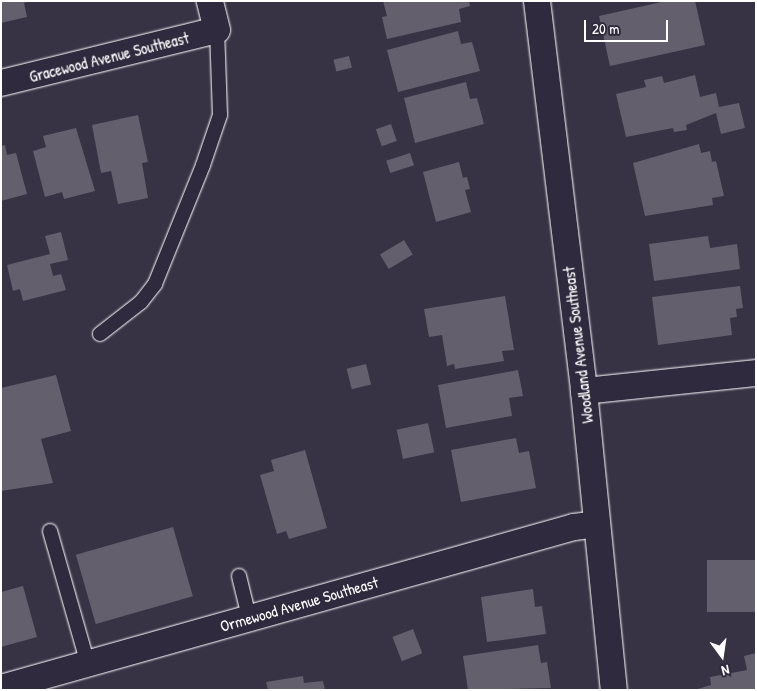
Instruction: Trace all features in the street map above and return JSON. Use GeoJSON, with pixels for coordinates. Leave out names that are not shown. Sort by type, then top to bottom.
{"type":"FeatureCollection","features":[{"type":"Feature","properties":{"kind":"street"},"geometry":{"type":"LineString","coordinates":[[210,1],[217,30]]}},
{"type":"Feature","properties":{"kind":"street","name":"Woodland Avenue Southeast"},"geometry":{"type":"LineString","coordinates":[[537,1],[584,391],[614,690]]}},
{"type":"Feature","properties":{"kind":"street","name":"Gracewood Avenue Southeast"},"geometry":{"type":"LineString","coordinates":[[1,83],[217,30]]}},
{"type":"Feature","properties":{"kind":"street"},"geometry":{"type":"LineString","coordinates":[[584,391],[756,374]]}},
{"type":"Feature","properties":{"kind":"street","name":"Ormewood Avenue Southeast"},"geometry":{"type":"LineString","coordinates":[[1,688],[574,527],[597,524]]}},
{"type":"Feature","properties":{"kind":"lane"},"geometry":{"type":"LineString","coordinates":[[100,334],[141,302],[155,284],[203,165],[220,115],[221,77],[217,30]]}},
{"type":"Feature","properties":{"kind":"lane"},"geometry":{"type":"LineString","coordinates":[[50,532],[88,664]]}},
{"type":"Feature","properties":{"kind":"lane"},"geometry":{"type":"LineString","coordinates":[[239,576],[249,617]]}},
{"type":"Feature","properties":{"kind":"building"},"geometry":{"type":"Polygon","coordinates":[[[1,1],[30,1],[24,3],[27,17],[1,23],[1,1]]]}},
{"type":"Feature","properties":{"kind":"building"},"geometry":{"type":"Polygon","coordinates":[[[383,1],[469,1],[470,6],[459,9],[461,22],[387,39],[382,17],[387,16],[383,1]]]}},
{"type":"Feature","properties":{"kind":"building"},"geometry":{"type":"Polygon","coordinates":[[[666,1],[695,1],[705,45],[610,66],[599,16],[666,1]]]}},
{"type":"Feature","properties":{"kind":"building"},"geometry":{"type":"Polygon","coordinates":[[[458,31],[461,44],[472,42],[480,71],[398,92],[387,50],[458,31]]]}},
{"type":"Feature","properties":{"kind":"building"},"geometry":{"type":"Polygon","coordinates":[[[349,56],[352,68],[336,72],[333,60],[349,56]]]}},
{"type":"Feature","properties":{"kind":"building"},"geometry":{"type":"Polygon","coordinates":[[[695,75],[700,97],[716,93],[719,107],[739,103],[745,128],[721,134],[716,113],[686,125],[687,130],[674,132],[673,128],[626,137],[616,94],[646,87],[644,80],[662,76],[664,83],[695,75]]]}},
{"type":"Feature","properties":{"kind":"building"},"geometry":{"type":"Polygon","coordinates":[[[466,82],[470,99],[477,98],[484,124],[415,143],[404,98],[466,82]]]}},
{"type":"Feature","properties":{"kind":"building"},"geometry":{"type":"Polygon","coordinates":[[[138,115],[148,162],[142,163],[148,198],[118,204],[111,171],[101,173],[92,125],[138,115]]]}},
{"type":"Feature","properties":{"kind":"building"},"geometry":{"type":"Polygon","coordinates":[[[391,124],[397,141],[382,146],[376,129],[391,124]]]}},
{"type":"Feature","properties":{"kind":"building"},"geometry":{"type":"Polygon","coordinates":[[[76,128],[95,191],[64,199],[62,192],[45,197],[33,151],[46,147],[43,136],[76,128]]]}},
{"type":"Feature","properties":{"kind":"building"},"geometry":{"type":"Polygon","coordinates":[[[699,144],[701,153],[710,151],[712,162],[716,161],[724,196],[712,198],[713,205],[645,216],[633,163],[699,144]]]}},
{"type":"Feature","properties":{"kind":"building"},"geometry":{"type":"Polygon","coordinates":[[[5,145],[7,155],[16,153],[27,194],[1,201],[1,146],[5,145]]]}},
{"type":"Feature","properties":{"kind":"building"},"geometry":{"type":"Polygon","coordinates":[[[410,153],[414,165],[390,173],[386,161],[410,153]]]}},
{"type":"Feature","properties":{"kind":"building"},"geometry":{"type":"Polygon","coordinates":[[[459,162],[463,178],[467,177],[470,189],[465,190],[471,212],[436,222],[423,172],[459,162]]]}},
{"type":"Feature","properties":{"kind":"building"},"geometry":{"type":"Polygon","coordinates":[[[61,232],[68,260],[50,264],[53,276],[61,274],[66,290],[23,301],[20,289],[13,291],[7,265],[50,254],[45,236],[61,232]]]}},
{"type":"Feature","properties":{"kind":"building"},"geometry":{"type":"Polygon","coordinates":[[[708,236],[710,248],[737,244],[740,269],[654,281],[649,244],[708,236]]]}},
{"type":"Feature","properties":{"kind":"building"},"geometry":{"type":"Polygon","coordinates":[[[404,240],[413,255],[389,269],[380,254],[404,240]]]}},
{"type":"Feature","properties":{"kind":"building"},"geometry":{"type":"Polygon","coordinates":[[[740,286],[743,308],[736,309],[737,317],[730,318],[732,335],[658,345],[652,297],[740,286]]]}},
{"type":"Feature","properties":{"kind":"building"},"geometry":{"type":"Polygon","coordinates":[[[505,296],[514,350],[502,351],[504,361],[455,369],[454,364],[447,366],[442,335],[429,337],[424,309],[505,296]]]}},
{"type":"Feature","properties":{"kind":"building"},"geometry":{"type":"Polygon","coordinates":[[[366,364],[371,384],[352,389],[347,369],[366,364]]]}},
{"type":"Feature","properties":{"kind":"building"},"geometry":{"type":"Polygon","coordinates":[[[518,370],[523,396],[509,398],[512,416],[446,428],[438,385],[518,370]]]}},
{"type":"Feature","properties":{"kind":"building"},"geometry":{"type":"Polygon","coordinates":[[[56,375],[71,431],[41,439],[53,483],[1,491],[1,388],[56,375]]]}},
{"type":"Feature","properties":{"kind":"building"},"geometry":{"type":"Polygon","coordinates":[[[428,423],[434,452],[403,459],[397,430],[428,423]]]}},
{"type":"Feature","properties":{"kind":"building"},"geometry":{"type":"Polygon","coordinates":[[[516,438],[519,453],[529,451],[536,488],[461,502],[451,450],[516,438]]]}},
{"type":"Feature","properties":{"kind":"building"},"geometry":{"type":"Polygon","coordinates":[[[305,450],[327,528],[289,539],[286,531],[277,534],[260,475],[274,471],[271,460],[305,450]]]}},
{"type":"Feature","properties":{"kind":"building"},"geometry":{"type":"Polygon","coordinates":[[[173,527],[193,596],[96,624],[76,555],[173,527]]]}},
{"type":"Feature","properties":{"kind":"building"},"geometry":{"type":"Polygon","coordinates":[[[707,560],[756,560],[756,612],[707,612],[707,560]]]}},
{"type":"Feature","properties":{"kind":"building"},"geometry":{"type":"Polygon","coordinates":[[[23,586],[37,637],[1,647],[1,592],[23,586]]]}},
{"type":"Feature","properties":{"kind":"building"},"geometry":{"type":"Polygon","coordinates":[[[533,589],[535,607],[542,606],[546,634],[487,642],[481,597],[533,589]]]}},
{"type":"Feature","properties":{"kind":"building"},"geometry":{"type":"Polygon","coordinates":[[[413,629],[422,653],[402,661],[392,637],[413,629]]]}},
{"type":"Feature","properties":{"kind":"building"},"geometry":{"type":"Polygon","coordinates":[[[538,645],[541,663],[547,662],[551,688],[468,690],[463,656],[538,645]]]}},
{"type":"Feature","properties":{"kind":"building"},"geometry":{"type":"Polygon","coordinates":[[[756,653],[756,690],[694,690],[711,685],[710,677],[747,670],[744,656],[756,653]]]}},
{"type":"Feature","properties":{"kind":"building"},"geometry":{"type":"Polygon","coordinates":[[[303,676],[304,683],[323,681],[325,690],[268,690],[266,682],[303,676]]]}}]}
